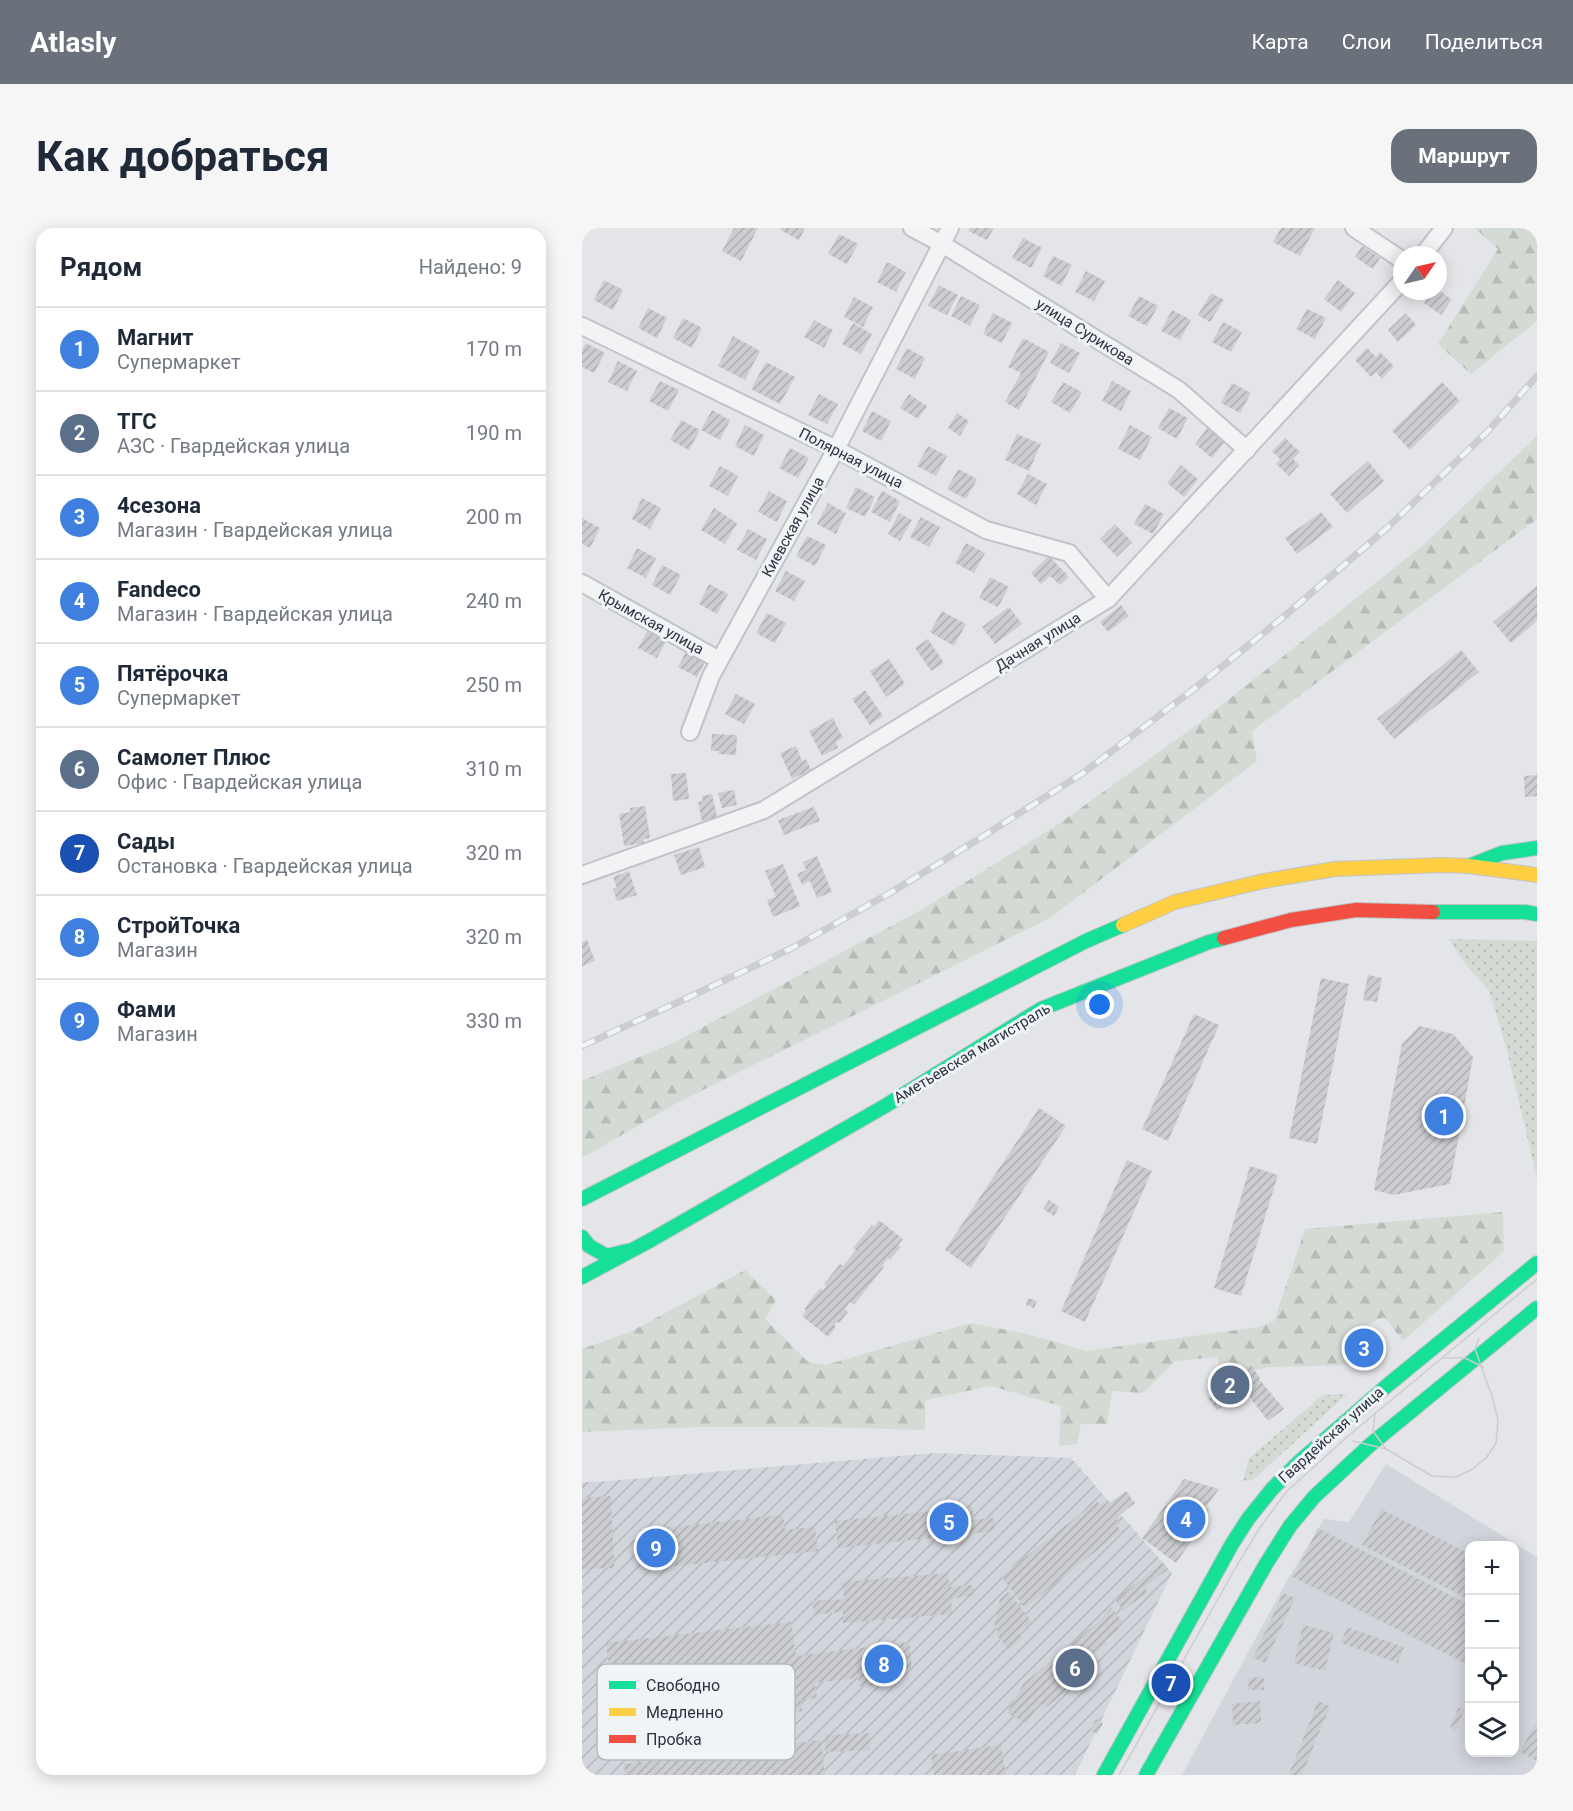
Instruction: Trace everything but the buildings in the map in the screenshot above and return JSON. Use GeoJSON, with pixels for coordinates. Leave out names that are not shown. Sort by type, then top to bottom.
{"type":"FeatureCollection","features":[{"type":"Feature","properties":{"kind":"main road"},"geometry":{"type":"LineString","coordinates":[[1469,866],[1494,855],[1525,848],[1537,848]]}},
{"type":"Feature","properties":{"kind":"main road"},"geometry":{"type":"LineString","coordinates":[[582,1199],[1075,946],[1174,902],[1264,881],[1335,869],[1442,864],[1537,875]]}},
{"type":"Feature","properties":{"kind":"main road","name":"Аметьевская магистраль"},"geometry":{"type":"LineString","coordinates":[[582,1277],[885,1106],[1041,1009],[1209,942],[1291,920],[1356,910],[1537,914]]}},
{"type":"Feature","properties":{"kind":"main road"},"geometry":{"type":"LineString","coordinates":[[582,1237],[589,1246],[607,1256],[634,1249]]}},
{"type":"Feature","properties":{"kind":"main road","name":"Гвардейская улица"},"geometry":{"type":"LineString","coordinates":[[1104,1775],[1131,1751],[1232,1544],[1272,1489],[1300,1461],[1389,1384],[1537,1263]]}},
{"type":"Feature","properties":{"kind":"main road"},"geometry":{"type":"LineString","coordinates":[[1131,1751],[1150,1769],[1266,1564],[1290,1526],[1314,1497],[1370,1445],[1537,1308]]}},
{"type":"Feature","properties":{"kind":"street","name":"улица Сурикова"},"geometry":{"type":"LineString","coordinates":[[912,228],[942,244],[1179,390],[1246,450]]}},
{"type":"Feature","properties":{"kind":"street","name":"Киевская улица"},"geometry":{"type":"LineString","coordinates":[[690,732],[719,660],[836,449],[950,228]]}},
{"type":"Feature","properties":{"kind":"street"},"geometry":{"type":"LineString","coordinates":[[1354,228],[1393,254]]}},
{"type":"Feature","properties":{"kind":"street"},"geometry":{"type":"LineString","coordinates":[[1430,246],[1444,228]]}},
{"type":"Feature","properties":{"kind":"street","name":"Дачная улица"},"geometry":{"type":"LineString","coordinates":[[582,874],[764,810],[1108,599],[1393,291]]}},
{"type":"Feature","properties":{"kind":"street","name":"Полярная улица"},"geometry":{"type":"LineString","coordinates":[[582,326],[836,449],[986,530],[1069,553],[1108,599]]}},
{"type":"Feature","properties":{"kind":"street","name":"Крымская улица"},"geometry":{"type":"LineString","coordinates":[[582,583],[719,660]]}},
{"type":"Feature","properties":{"kind":"shaded area"},"geometry":{"type":"Polygon","coordinates":[[[933,1453],[1071,1458],[1172,1573],[1075,1775],[582,1775],[582,1482],[933,1453]]]}},
{"type":"Feature","properties":{"kind":"shaded area"},"geometry":{"type":"Polygon","coordinates":[[[1386,1464],[1511,1541],[1465,1541],[1465,1757],[1519,1757],[1519,1546],[1537,1557],[1537,1775],[1182,1775],[1285,1584],[1324,1519],[1349,1522],[1386,1464]]]}},
{"type":"Feature","properties":{"kind":"green space"},"geometry":{"type":"Polygon","coordinates":[[[1475,228],[1537,228],[1537,321],[1471,374],[1438,344],[1498,249],[1475,228]]]}},
{"type":"Feature","properties":{"kind":"green space"},"geometry":{"type":"Polygon","coordinates":[[[1537,436],[1537,519],[1252,731],[1257,761],[1050,918],[675,1104],[582,1158],[582,1081],[675,1042],[921,910],[1057,825],[1194,727],[1422,546],[1537,436]]]}},
{"type":"Feature","properties":{"kind":"green space"},"geometry":{"type":"Polygon","coordinates":[[[1449,939],[1537,941],[1537,1178],[1506,1047],[1489,990],[1466,965],[1449,939]]]}},
{"type":"Feature","properties":{"kind":"green space"},"geometry":{"type":"Polygon","coordinates":[[[1503,1212],[1504,1251],[1403,1341],[1384,1317],[1360,1328],[1342,1340],[1351,1365],[1269,1367],[1222,1378],[1217,1357],[1175,1361],[1143,1393],[1112,1391],[1107,1424],[1081,1424],[1077,1444],[1059,1446],[1061,1406],[991,1386],[925,1400],[925,1430],[699,1427],[582,1432],[582,1349],[630,1332],[745,1270],[776,1300],[765,1319],[808,1362],[826,1365],[971,1323],[1028,1334],[1086,1351],[1258,1327],[1274,1321],[1305,1229],[1503,1212]]]}},
{"type":"Feature","properties":{"kind":"green space"},"geometry":{"type":"Polygon","coordinates":[[[1347,1394],[1253,1480],[1243,1481],[1249,1458],[1323,1395],[1347,1394]]]}},
{"type":"Feature","properties":{"kind":"tram line"},"geometry":{"type":"LineString","coordinates":[[1119,1775],[1236,1567],[1259,1529],[1287,1491],[1347,1437],[1537,1279]]}},
{"type":"Feature","properties":{"kind":"tram line"},"geometry":{"type":"LineString","coordinates":[[1353,1441],[1386,1449],[1432,1476],[1456,1477],[1471,1470],[1486,1458],[1496,1443],[1498,1420],[1475,1349],[1479,1338]]}},
{"type":"Feature","properties":{"kind":"tram line"},"geometry":{"type":"LineString","coordinates":[[1442,1358],[1465,1358],[1483,1367]]}},
{"type":"Feature","properties":{"kind":"tram line"},"geometry":{"type":"LineString","coordinates":[[1375,1413],[1373,1431],[1386,1449]]}},
{"type":"Feature","properties":{"kind":"railway"},"geometry":{"type":"LineString","coordinates":[[582,1046],[792,948],[890,893],[1083,773],[1194,689],[1281,619],[1386,529],[1487,432],[1537,376]]}},
{"type":"Feature","properties":{"kind":"traffic: fast"},"geometry":{"type":"LineString","coordinates":[[1469,866],[1502,853],[1537,848]]}},
{"type":"Feature","properties":{"kind":"traffic: fast"},"geometry":{"type":"LineString","coordinates":[[1433,912],[1537,914]]}},
{"type":"Feature","properties":{"kind":"traffic: fast"},"geometry":{"type":"LineString","coordinates":[[582,1199],[1086,941],[1123,925]]}},
{"type":"Feature","properties":{"kind":"traffic: fast"},"geometry":{"type":"LineString","coordinates":[[582,1277],[885,1106],[1041,1009],[1224,938]]}},
{"type":"Feature","properties":{"kind":"traffic: fast"},"geometry":{"type":"LineString","coordinates":[[582,1237],[589,1246],[607,1256],[627,1251]]}},
{"type":"Feature","properties":{"kind":"traffic: fast"},"geometry":{"type":"LineString","coordinates":[[1104,1775],[1232,1544],[1272,1489],[1300,1461],[1389,1384],[1537,1263]]}},
{"type":"Feature","properties":{"kind":"traffic: fast"},"geometry":{"type":"LineString","coordinates":[[1146,1775],[1266,1564],[1290,1526],[1314,1497],[1370,1445],[1537,1308]]}},
{"type":"Feature","properties":{"kind":"traffic: slow"},"geometry":{"type":"LineString","coordinates":[[1123,925],[1175,902],[1264,881],[1335,869],[1442,865],[1469,866],[1537,875]]}},
{"type":"Feature","properties":{"kind":"traffic: jam"},"geometry":{"type":"LineString","coordinates":[[1224,938],[1291,920],[1356,910],[1433,912]]}},
{"type":"Feature","properties":{"kind":"place","name":"Магнит"},"geometry":{"type":"Point","coordinates":[1444,1116]}},
{"type":"Feature","properties":{"kind":"place","name":"4сезона"},"geometry":{"type":"Point","coordinates":[1364,1348]}},
{"type":"Feature","properties":{"kind":"place","name":"ТГС"},"geometry":{"type":"Point","coordinates":[1230,1385]}},
{"type":"Feature","properties":{"kind":"place","name":"Fandeco"},"geometry":{"type":"Point","coordinates":[1186,1519]}},
{"type":"Feature","properties":{"kind":"place","name":"Пятёрочка"},"geometry":{"type":"Point","coordinates":[949,1522]}},
{"type":"Feature","properties":{"kind":"place","name":"Фами"},"geometry":{"type":"Point","coordinates":[656,1548]}},
{"type":"Feature","properties":{"kind":"place","name":"СтройТочка"},"geometry":{"type":"Point","coordinates":[884,1664]}},
{"type":"Feature","properties":{"kind":"place","name":"Самолет Плюс"},"geometry":{"type":"Point","coordinates":[1075,1668]}},
{"type":"Feature","properties":{"kind":"place","name":"Сады"},"geometry":{"type":"Point","coordinates":[1171,1683]}}]}
